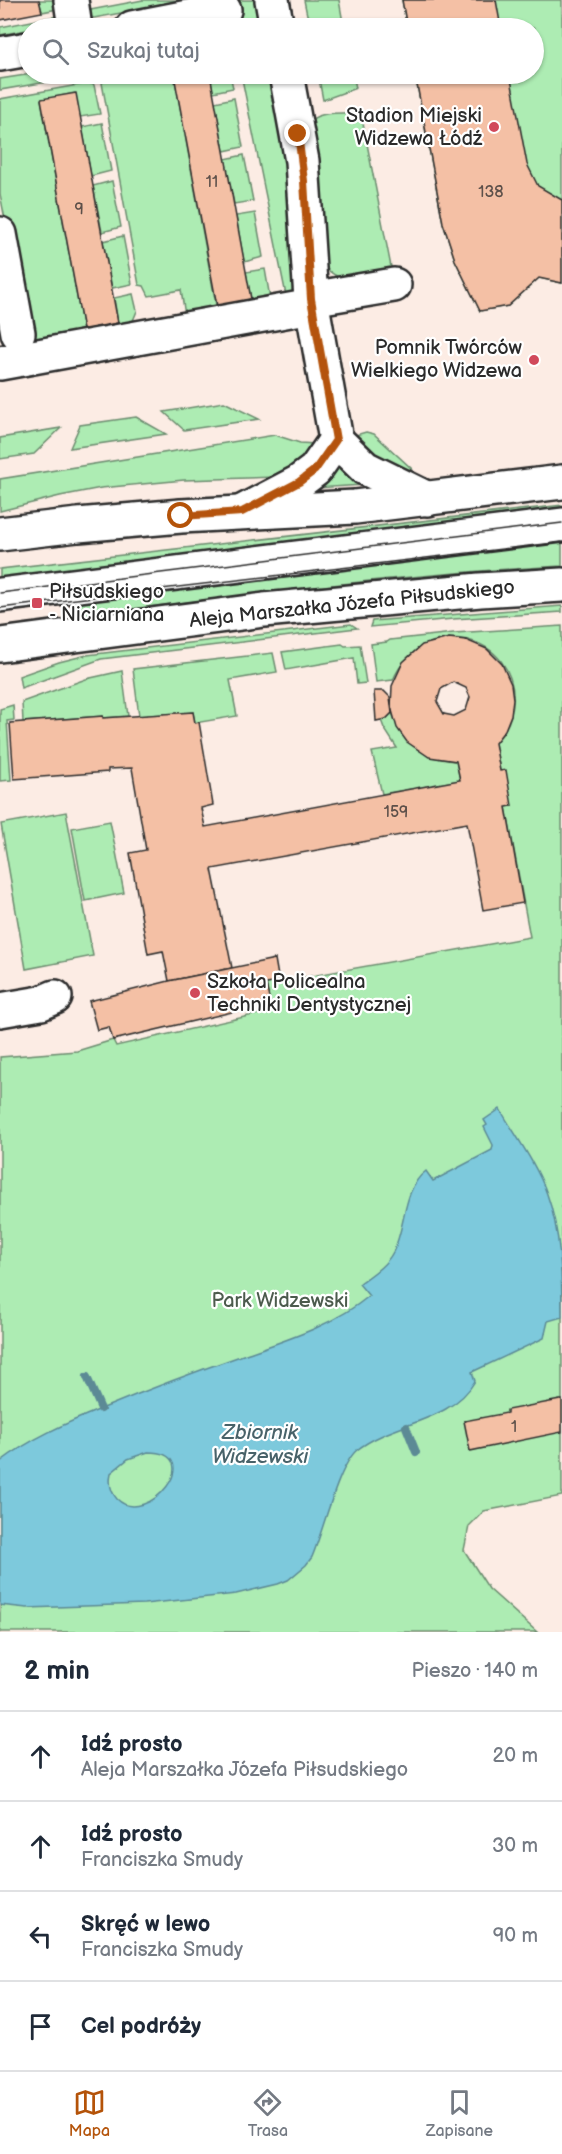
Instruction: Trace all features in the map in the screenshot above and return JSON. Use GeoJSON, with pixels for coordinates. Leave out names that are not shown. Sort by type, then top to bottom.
{"type":"FeatureCollection","features":[{"type":"Feature","properties":{"kind":"main road"},"geometry":{"type":"LineString","coordinates":[[71,0],[74,18]]}},
{"type":"Feature","properties":{"kind":"main road"},"geometry":{"type":"LineString","coordinates":[[272,0],[275,18]]}},
{"type":"Feature","properties":{"kind":"main road"},"geometry":{"type":"LineString","coordinates":[[183,18],[224,10]]}},
{"type":"Feature","properties":{"kind":"main road"},"geometry":{"type":"LineString","coordinates":[[0,54],[18,51]]}},
{"type":"Feature","properties":{"kind":"main road"},"geometry":{"type":"LineString","coordinates":[[288,84],[302,161],[312,303],[336,440],[365,468],[428,499]]}},
{"type":"Feature","properties":{"kind":"main road"},"geometry":{"type":"LineString","coordinates":[[0,234],[18,333]]}},
{"type":"Feature","properties":{"kind":"main road"},"geometry":{"type":"LineString","coordinates":[[0,363],[394,285]]}},
{"type":"Feature","properties":{"kind":"main road"},"geometry":{"type":"LineString","coordinates":[[242,512],[277,495],[315,470],[336,440]]}},
{"type":"Feature","properties":{"kind":"main road"},"geometry":{"type":"LineString","coordinates":[[0,534],[78,525],[242,512],[328,509],[562,482]]}},
{"type":"Feature","properties":{"kind":"main road"},"geometry":{"type":"LineString","coordinates":[[0,595],[562,525]]}},
{"type":"Feature","properties":{"kind":"main road","name":"Aleja Marszałka Józefa Piłsudskiego"},"geometry":{"type":"LineString","coordinates":[[0,645],[264,610],[562,585]]}},
{"type":"Feature","properties":{"kind":"main road"},"geometry":{"type":"LineString","coordinates":[[0,1010],[41,1003],[55,997]]}},
{"type":"Feature","properties":{"kind":"green space"},"geometry":{"type":"Polygon","coordinates":[[[39,0],[64,0],[62,8],[42,12],[39,0]]]}},
{"type":"Feature","properties":{"kind":"green space"},"geometry":{"type":"Polygon","coordinates":[[[143,0],[191,0],[94,18],[89,17],[85,11],[143,0]]]}},
{"type":"Feature","properties":{"kind":"green space"},"geometry":{"type":"Polygon","coordinates":[[[227,0],[259,0],[263,18],[230,18],[227,0]]]}},
{"type":"Feature","properties":{"kind":"green space"},"geometry":{"type":"Polygon","coordinates":[[[304,0],[339,0],[342,18],[312,18],[307,15],[304,0]]]}},
{"type":"Feature","properties":{"kind":"green space","name":"Stadion Miejski Widzewa Łódź"},"geometry":{"type":"Polygon","coordinates":[[[402,0],[562,0],[562,283],[539,278],[508,306],[480,311],[455,260],[443,223],[417,84],[544,84],[544,18],[405,18],[402,0]]]}},
{"type":"Feature","properties":{"kind":"green space"},"geometry":{"type":"Polygon","coordinates":[[[63,15],[63,18],[47,18],[63,15]]]}},
{"type":"Feature","properties":{"kind":"green space"},"geometry":{"type":"Polygon","coordinates":[[[18,24],[18,32],[0,35],[0,27],[18,24]]]}},
{"type":"Feature","properties":{"kind":"green space"},"geometry":{"type":"Polygon","coordinates":[[[18,76],[18,84],[35,84],[0,90],[0,79],[18,76]]]}},
{"type":"Feature","properties":{"kind":"green space"},"geometry":{"type":"Polygon","coordinates":[[[83,84],[94,85],[100,114],[80,117],[75,93],[41,100],[83,330],[118,323],[114,298],[133,294],[137,311],[132,323],[33,344],[28,336],[0,194],[0,99],[83,84]]]}},
{"type":"Feature","properties":{"kind":"green space"},"geometry":{"type":"Polygon","coordinates":[[[102,84],[176,84],[216,305],[251,299],[246,272],[265,269],[270,298],[185,315],[181,290],[149,296],[144,286],[139,285],[102,84]]]}},
{"type":"Feature","properties":{"kind":"green space"},"geometry":{"type":"Polygon","coordinates":[[[212,84],[232,84],[233,88],[213,92],[212,84]]]}},
{"type":"Feature","properties":{"kind":"green space"},"geometry":{"type":"Polygon","coordinates":[[[243,84],[275,84],[289,162],[295,293],[287,300],[243,84]]]}},
{"type":"Feature","properties":{"kind":"green space"},"geometry":{"type":"Polygon","coordinates":[[[320,84],[355,84],[356,88],[323,100],[320,84]]]}},
{"type":"Feature","properties":{"kind":"green space"},"geometry":{"type":"Polygon","coordinates":[[[234,98],[243,147],[224,151],[215,102],[234,98]]]}},
{"type":"Feature","properties":{"kind":"green space"},"geometry":{"type":"Polygon","coordinates":[[[361,113],[392,272],[346,279],[338,277],[323,265],[311,120],[328,114],[361,113]]]}},
{"type":"Feature","properties":{"kind":"green space"},"geometry":{"type":"Polygon","coordinates":[[[102,123],[111,171],[91,176],[82,127],[102,123]]]}},
{"type":"Feature","properties":{"kind":"green space"},"geometry":{"type":"Polygon","coordinates":[[[244,155],[253,201],[234,204],[225,159],[244,155]]]}},
{"type":"Feature","properties":{"kind":"green space"},"geometry":{"type":"Polygon","coordinates":[[[112,181],[121,227],[102,232],[93,186],[112,181]]]}},
{"type":"Feature","properties":{"kind":"green space"},"geometry":{"type":"Polygon","coordinates":[[[255,213],[263,257],[244,262],[236,216],[255,213]]]}},
{"type":"Feature","properties":{"kind":"green space"},"geometry":{"type":"Polygon","coordinates":[[[123,236],[132,284],[112,288],[103,241],[123,236]]]}},
{"type":"Feature","properties":{"kind":"green space"},"geometry":{"type":"Polygon","coordinates":[[[224,402],[259,419],[184,430],[164,412],[224,402]]]}},
{"type":"Feature","properties":{"kind":"green space"},"geometry":{"type":"Polygon","coordinates":[[[136,417],[166,434],[70,448],[80,425],[136,417]]]}},
{"type":"Feature","properties":{"kind":"green space"},"geometry":{"type":"Polygon","coordinates":[[[61,428],[34,454],[0,459],[0,438],[61,428]]]}},
{"type":"Feature","properties":{"kind":"green space"},"geometry":{"type":"Polygon","coordinates":[[[366,432],[374,434],[412,469],[392,468],[378,461],[352,436],[366,432]]]}},
{"type":"Feature","properties":{"kind":"green space"},"geometry":{"type":"Polygon","coordinates":[[[275,435],[300,443],[315,444],[304,461],[275,477],[184,480],[101,488],[0,511],[0,479],[275,435]]]}},
{"type":"Feature","properties":{"kind":"green space"},"geometry":{"type":"Polygon","coordinates":[[[336,459],[363,485],[316,488],[336,459]]]}},
{"type":"Feature","properties":{"kind":"green space"},"geometry":{"type":"Polygon","coordinates":[[[562,505],[562,517],[0,589],[0,569],[562,505]]]}},
{"type":"Feature","properties":{"kind":"green space"},"geometry":{"type":"Polygon","coordinates":[[[562,532],[562,566],[379,580],[76,616],[74,603],[86,601],[85,592],[562,532]]]}},
{"type":"Feature","properties":{"kind":"green space"},"geometry":{"type":"Polygon","coordinates":[[[562,606],[562,612],[370,627],[372,621],[562,606]]]}},
{"type":"Feature","properties":{"kind":"green space"},"geometry":{"type":"Polygon","coordinates":[[[351,624],[357,628],[101,659],[21,688],[19,676],[87,655],[351,624]]]}},
{"type":"Feature","properties":{"kind":"green space","name":"Park Widzewski"},"geometry":{"type":"Polygon","coordinates":[[[562,626],[562,1496],[484,1511],[469,1526],[464,1550],[489,1589],[537,1632],[0,1632],[0,1057],[77,1051],[113,1040],[116,1046],[271,1011],[266,984],[530,937],[506,807],[512,806],[500,771],[495,743],[507,726],[513,706],[511,681],[501,661],[486,648],[467,640],[446,639],[425,645],[407,658],[393,680],[376,682],[371,644],[454,633],[562,626]]]}},
{"type":"Feature","properties":{"kind":"green space"},"geometry":{"type":"Polygon","coordinates":[[[342,644],[345,646],[360,645],[366,683],[357,684],[354,658],[286,670],[282,652],[342,644]]]}},
{"type":"Feature","properties":{"kind":"green space"},"geometry":{"type":"Polygon","coordinates":[[[273,653],[277,672],[230,680],[237,716],[195,723],[193,712],[139,716],[133,669],[273,653]]]}},
{"type":"Feature","properties":{"kind":"green space"},"geometry":{"type":"Polygon","coordinates":[[[122,671],[128,716],[23,722],[22,702],[86,679],[122,671]]]}},
{"type":"Feature","properties":{"kind":"green space"},"geometry":{"type":"Polygon","coordinates":[[[13,705],[14,720],[7,721],[11,780],[0,781],[0,709],[13,705]]]}},
{"type":"Feature","properties":{"kind":"green space"},"geometry":{"type":"Polygon","coordinates":[[[392,713],[402,733],[416,748],[434,757],[456,761],[460,780],[382,794],[372,752],[397,748],[381,720],[386,719],[392,713]]]}},
{"type":"Feature","properties":{"kind":"green space"},"geometry":{"type":"Polygon","coordinates":[[[66,812],[93,956],[26,969],[1,824],[66,812]]]}},
{"type":"Feature","properties":{"kind":"green space"},"geometry":{"type":"Polygon","coordinates":[[[110,821],[124,893],[85,901],[72,828],[110,821]]]}},
{"type":"Feature","properties":{"kind":"water","name":"Zbiornik Widzewski"},"geometry":{"type":"Polygon","coordinates":[[[500,1109],[538,1172],[552,1209],[560,1255],[562,1317],[548,1321],[544,1338],[472,1372],[475,1381],[451,1406],[387,1433],[357,1450],[350,1458],[337,1484],[312,1557],[288,1580],[236,1594],[144,1604],[27,1608],[0,1605],[0,1462],[36,1439],[75,1420],[173,1380],[295,1337],[355,1306],[369,1296],[359,1284],[382,1266],[393,1252],[408,1198],[418,1179],[426,1171],[433,1181],[492,1150],[493,1145],[484,1127],[487,1125],[484,1120],[500,1109]],[[148,1452],[128,1459],[111,1473],[111,1487],[117,1499],[129,1506],[143,1504],[156,1497],[167,1487],[173,1475],[173,1464],[165,1455],[148,1452]]]}},
{"type":"Feature","properties":{"kind":"building"},"geometry":{"type":"Polygon","coordinates":[[[0,0],[39,0],[42,12],[0,20],[0,0]]]}},
{"type":"Feature","properties":{"kind":"building"},"geometry":{"type":"Polygon","coordinates":[[[402,0],[496,0],[499,18],[405,18],[402,0]]]}},
{"type":"Feature","properties":{"kind":"building"},"geometry":{"type":"Polygon","coordinates":[[[176,84],[212,84],[251,299],[217,306],[176,84]]]}},
{"type":"Feature","properties":{"kind":"building","name":"Stadion Miejski Widzewa Łódź"},"geometry":{"type":"Polygon","coordinates":[[[417,84],[512,84],[527,164],[538,186],[562,200],[562,283],[539,278],[508,306],[480,311],[455,260],[443,223],[417,84]]]}},
{"type":"Feature","properties":{"kind":"building"},"geometry":{"type":"Polygon","coordinates":[[[76,93],[118,323],[83,330],[41,99],[76,93]]]}},
{"type":"Feature","properties":{"kind":"building"},"geometry":{"type":"Polygon","coordinates":[[[449,638],[466,640],[487,649],[502,664],[511,684],[513,699],[511,715],[505,730],[495,743],[500,771],[506,770],[512,806],[506,807],[523,903],[483,910],[467,823],[212,869],[232,968],[169,981],[163,951],[148,954],[130,853],[146,850],[132,768],[14,779],[10,723],[193,712],[195,723],[199,722],[213,805],[201,808],[205,827],[460,780],[456,761],[429,757],[407,742],[397,728],[391,707],[392,686],[403,662],[422,645],[449,638]],[[453,682],[441,689],[437,702],[444,714],[454,716],[466,710],[470,697],[466,688],[453,682]]]}},
{"type":"Feature","properties":{"kind":"building"},"geometry":{"type":"Polygon","coordinates":[[[374,691],[384,691],[390,697],[392,713],[386,719],[376,721],[374,691]]]}},
{"type":"Feature","properties":{"kind":"building","name":"Szkoła Policealna Techniki Dentystycznej"},"geometry":{"type":"Polygon","coordinates":[[[275,959],[279,982],[266,984],[270,1003],[113,1040],[109,1027],[97,1030],[89,1001],[169,981],[275,959]]]}},
{"type":"Feature","properties":{"kind":"building"},"geometry":{"type":"Polygon","coordinates":[[[562,1400],[562,1432],[470,1451],[464,1421],[562,1400]]]}},
{"type":"Feature","properties":{"kind":"waterway"},"geometry":{"type":"LineString","coordinates":[[87,1377],[101,1409]]}},
{"type":"Feature","properties":{"kind":"waterway"},"geometry":{"type":"LineString","coordinates":[[406,1427],[416,1452]]}},
{"type":"Feature","properties":{"kind":"tram line"},"geometry":{"type":"LineString","coordinates":[[0,593],[562,523]]}},
{"type":"Feature","properties":{"kind":"tram line"},"geometry":{"type":"LineString","coordinates":[[0,608],[562,542]]}},
{"type":"Feature","properties":{"kind":"place","name":"Stadion Miejski Widzewa Łódź"},"geometry":{"type":"Point","coordinates":[494,127]}},
{"type":"Feature","properties":{"kind":"place","name":"Pomnik Twórców Wielkiego Widzewa"},"geometry":{"type":"Point","coordinates":[534,360]}},
{"type":"Feature","properties":{"kind":"place","name":"Piłsudskiego - Niciarniana"},"geometry":{"type":"Point","coordinates":[37,603]}},
{"type":"Feature","properties":{"kind":"place","name":"Szkoła Policealna Techniki Dentystycznej"},"geometry":{"type":"Point","coordinates":[195,993]}},
{"type":"Feature","properties":{"kind":"route"},"geometry":{"type":"LineString","coordinates":[[181,516],[242,512],[277,495],[315,470],[336,440],[311,299],[304,181],[298,134]]}}]}
